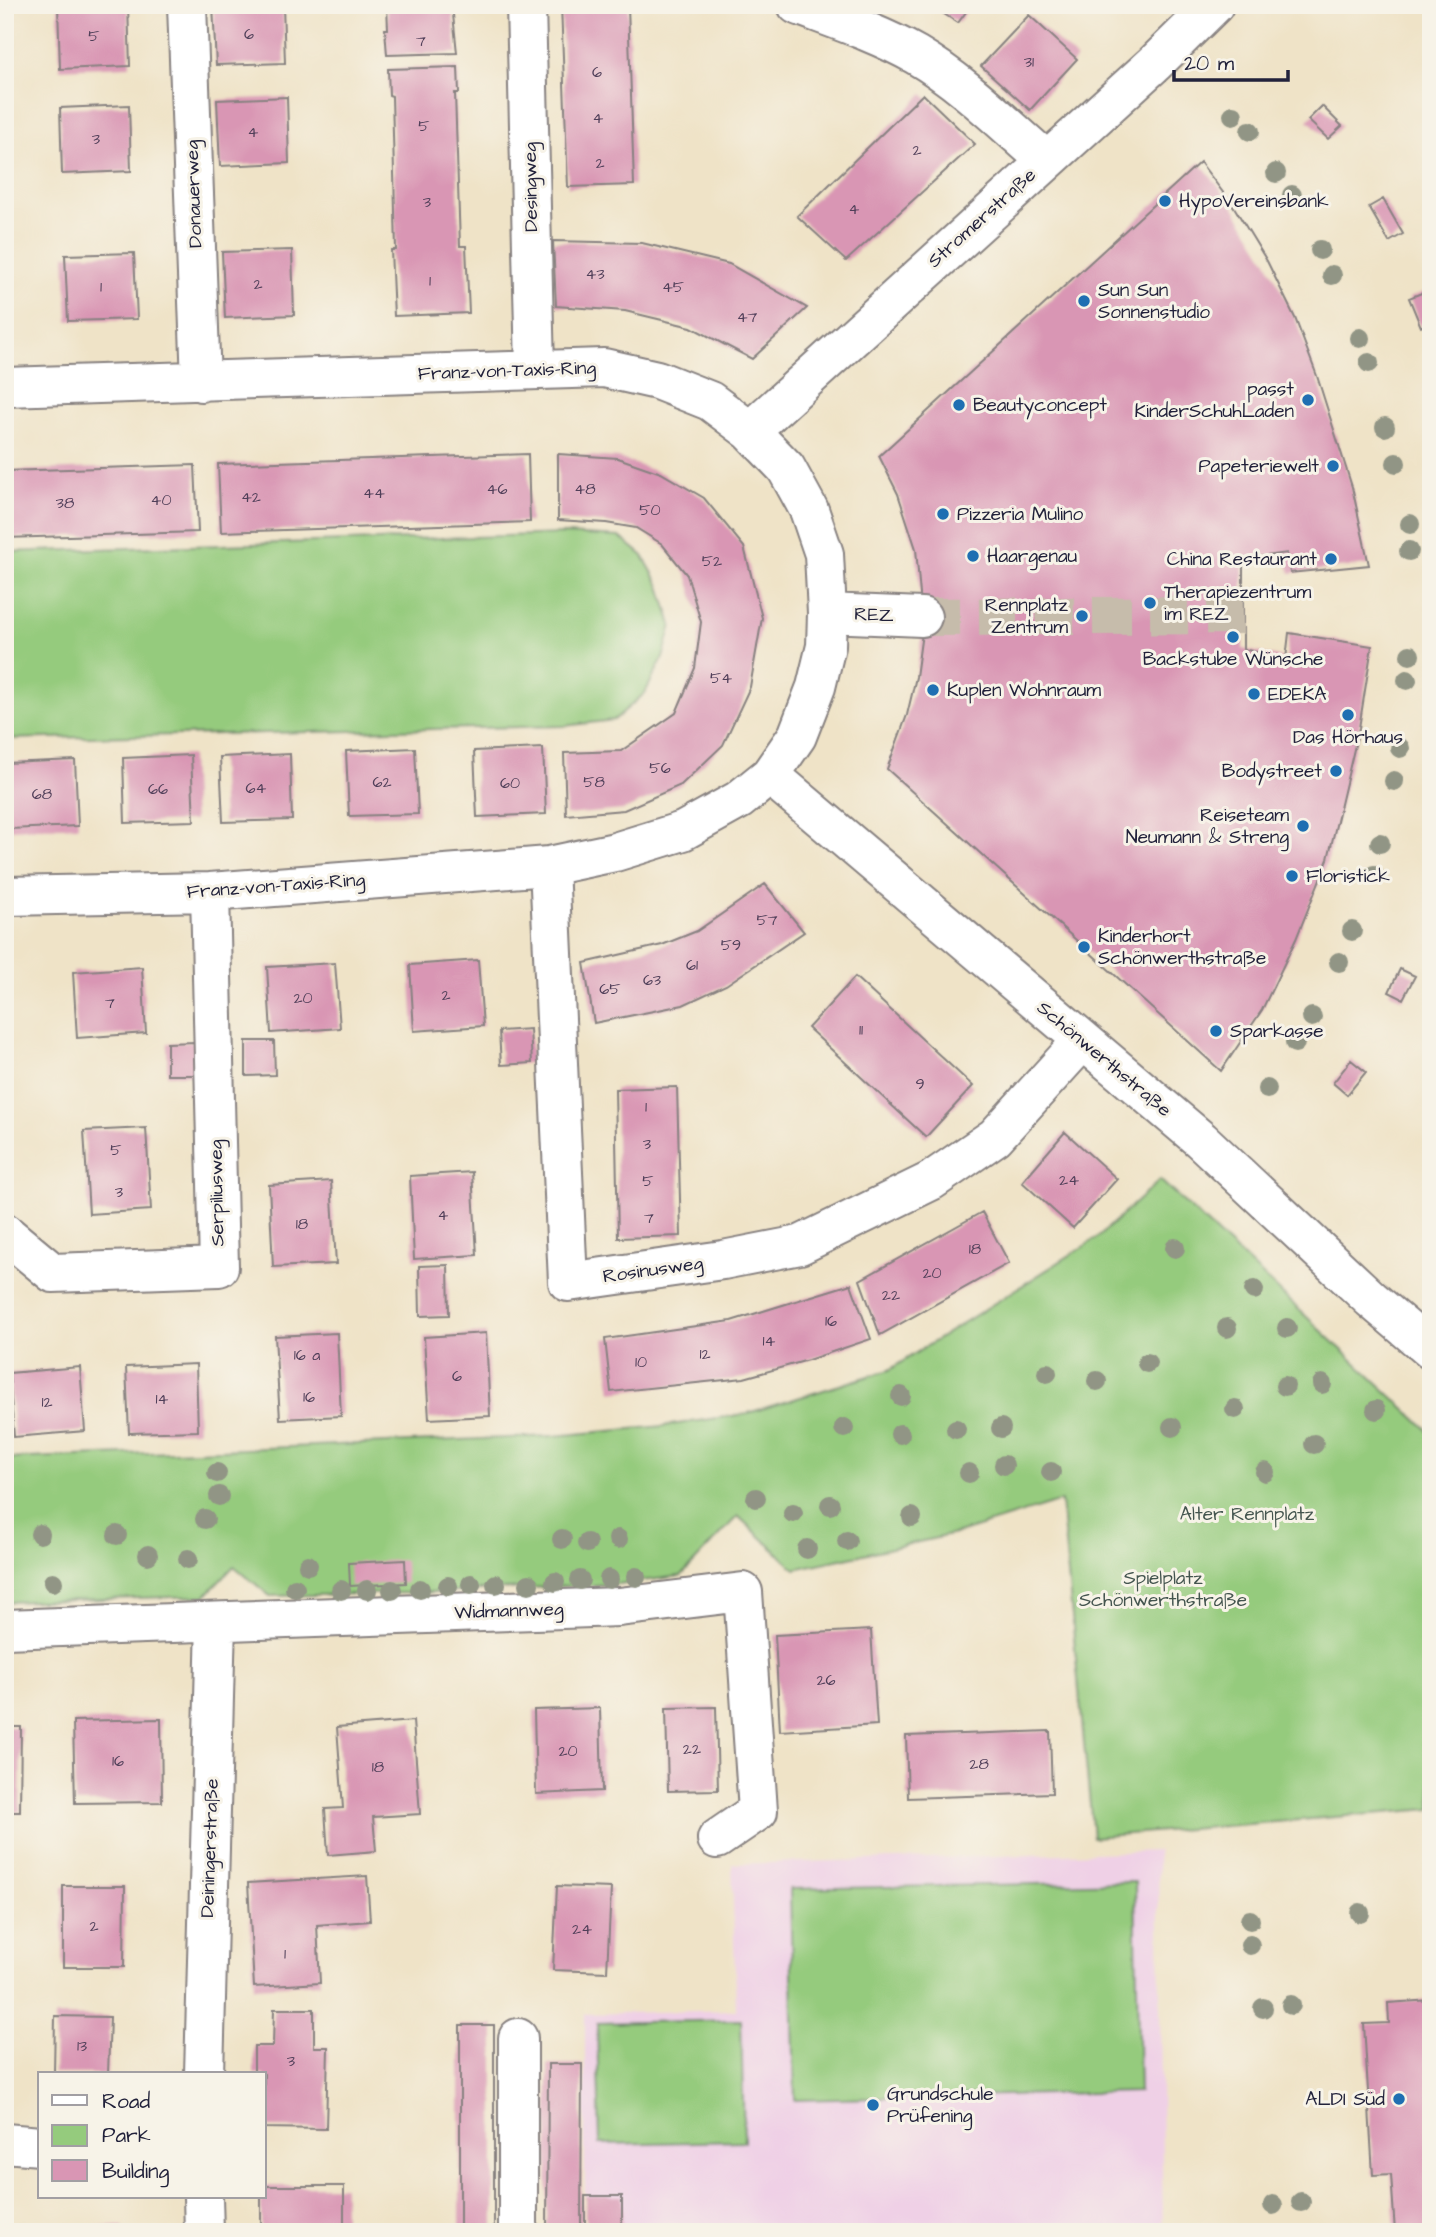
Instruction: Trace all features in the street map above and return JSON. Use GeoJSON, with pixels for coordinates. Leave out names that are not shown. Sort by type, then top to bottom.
{"type":"FeatureCollection","features":[{"type":"Feature","properties":{"kind":"street","name":"Donauerweg"},"geometry":{"type":"LineString","coordinates":[[187,5],[201,382]]}},
{"type":"Feature","properties":{"kind":"street","name":"Desingweg"},"geometry":{"type":"LineString","coordinates":[[526,5],[535,369]]}},
{"type":"Feature","properties":{"kind":"street"},"geometry":{"type":"LineString","coordinates":[[797,5],[873,34],[916,55],[951,78],[1046,160]]}},
{"type":"Feature","properties":{"kind":"street","name":"Stromerstraße"},"geometry":{"type":"LineString","coordinates":[[750,431],[1154,63],[1214,5]]}},
{"type":"Feature","properties":{"kind":"street","name":"Franz-von-Taxis-Ring"},"geometry":{"type":"LineString","coordinates":[[5,387],[604,368],[657,380],[709,401],[750,431],[786,468],[809,510],[824,554],[827,613],[826,646],[816,687],[797,736],[770,775],[739,800],[683,831],[615,852],[549,866],[210,892],[5,896]]}},
{"type":"Feature","properties":{"kind":"street","name":"REZ"},"geometry":{"type":"LineString","coordinates":[[827,613],[922,617]]}},
{"type":"Feature","properties":{"kind":"street","name":"Schönwerthstraße"},"geometry":{"type":"LineString","coordinates":[[770,775],[1200,1140],[1371,1299],[1431,1350]]}},
{"type":"Feature","properties":{"kind":"street","name":"Rosinusweg"},"geometry":{"type":"LineString","coordinates":[[549,866],[568,1282],[723,1260],[800,1245],[931,1181],[995,1136],[1082,1041]]}},
{"type":"Feature","properties":{"kind":"street","name":"Serpiliusweg"},"geometry":{"type":"LineString","coordinates":[[5,1233],[52,1273],[219,1267],[210,892]]}},
{"type":"Feature","properties":{"kind":"street","name":"Widmannweg"},"geometry":{"type":"LineString","coordinates":[[5,1629],[619,1607],[743,1592],[758,1811],[717,1839]]}},
{"type":"Feature","properties":{"kind":"street","name":"Deiningerstraße"},"geometry":{"type":"LineString","coordinates":[[204,2072],[216,1622]]}},
{"type":"Feature","properties":{"kind":"street"},"geometry":{"type":"LineString","coordinates":[[518,2038],[518,2232]]}},
{"type":"Feature","properties":{"kind":"street"},"geometry":{"type":"LineString","coordinates":[[5,2143],[38,2146]]}},
{"type":"Feature","properties":{"kind":"street"},"geometry":{"type":"LineString","coordinates":[[203,2198],[204,2232]]}},
{"type":"Feature","properties":{"kind":"shaded area","name":"Grundschule Prüfening"},"geometry":{"type":"Polygon","coordinates":[[[1158,1851],[1163,2232],[585,2232],[585,2014],[736,2010],[732,1864],[1158,1851]]]}},
{"type":"Feature","properties":{"kind":"green space"},"geometry":{"type":"Polygon","coordinates":[[[565,534],[620,537],[643,556],[660,586],[672,625],[663,658],[645,693],[614,720],[564,726],[5,739],[5,552],[565,534]]]}},
{"type":"Feature","properties":{"kind":"green space","name":"Alter Rennplatz"},"geometry":{"type":"Polygon","coordinates":[[[1160,1180],[1431,1433],[1431,1809],[1093,1837],[1061,1501],[955,1534],[795,1569],[738,1516],[681,1576],[618,1584],[270,1596],[234,1566],[205,1596],[5,1602],[5,1459],[553,1436],[664,1426],[745,1414],[889,1370],[1097,1238],[1160,1180]]]}},
{"type":"Feature","properties":{"kind":"green space"},"geometry":{"type":"Polygon","coordinates":[[[1135,1882],[1139,2092],[795,2100],[790,1889],[1135,1882]]]}},
{"type":"Feature","properties":{"kind":"green space"},"geometry":{"type":"Polygon","coordinates":[[[741,2020],[744,2141],[600,2144],[597,2023],[741,2020]]]}},
{"type":"Feature","properties":{"kind":"building"},"geometry":{"type":"Polygon","coordinates":[[[58,5],[128,5],[130,66],[60,69],[58,5]]]}},
{"type":"Feature","properties":{"kind":"building"},"geometry":{"type":"Polygon","coordinates":[[[213,5],[283,5],[285,63],[216,65],[213,5]]]}},
{"type":"Feature","properties":{"kind":"building"},"geometry":{"type":"Polygon","coordinates":[[[387,5],[452,5],[457,53],[387,55],[387,5]]]}},
{"type":"Feature","properties":{"kind":"building"},"geometry":{"type":"Polygon","coordinates":[[[561,5],[628,5],[634,185],[568,187],[561,5]]]}},
{"type":"Feature","properties":{"kind":"building"},"geometry":{"type":"Polygon","coordinates":[[[930,5],[971,5],[958,23],[930,5]]]}},
{"type":"Feature","properties":{"kind":"building"},"geometry":{"type":"Polygon","coordinates":[[[1029,15],[1077,59],[1030,110],[981,66],[1029,15]]]}},
{"type":"Feature","properties":{"kind":"building"},"geometry":{"type":"Polygon","coordinates":[[[458,67],[459,93],[455,93],[460,246],[466,246],[469,313],[394,316],[391,250],[396,250],[392,96],[389,95],[388,69],[458,67]]]}},
{"type":"Feature","properties":{"kind":"building"},"geometry":{"type":"Polygon","coordinates":[[[923,94],[975,144],[846,261],[797,216],[923,94]]]}},
{"type":"Feature","properties":{"kind":"building"},"geometry":{"type":"Polygon","coordinates":[[[287,97],[289,163],[220,166],[217,100],[287,97]]]}},
{"type":"Feature","properties":{"kind":"building"},"geometry":{"type":"Polygon","coordinates":[[[129,105],[131,171],[62,174],[60,108],[129,105]]]}},
{"type":"Feature","properties":{"kind":"building"},"geometry":{"type":"Polygon","coordinates":[[[1322,106],[1342,126],[1328,139],[1308,120],[1322,106]]]}},
{"type":"Feature","properties":{"kind":"building","name":"Rennplatz Zentrum"},"geometry":{"type":"Polygon","coordinates":[[[1200,162],[1234,207],[1267,261],[1295,318],[1317,376],[1352,487],[1369,565],[1290,573],[1287,553],[1243,559],[1243,649],[1286,659],[1289,633],[1372,646],[1359,728],[1328,859],[1296,939],[1262,1010],[1221,1071],[887,769],[907,715],[916,677],[922,617],[916,549],[898,494],[879,456],[1200,162]]]}},
{"type":"Feature","properties":{"kind":"building"},"geometry":{"type":"Polygon","coordinates":[[[1383,199],[1403,234],[1389,242],[1369,207],[1383,199]]]}},
{"type":"Feature","properties":{"kind":"building"},"geometry":{"type":"Polygon","coordinates":[[[553,241],[642,243],[729,264],[807,308],[752,359],[691,327],[625,311],[556,306],[553,241]]]}},
{"type":"Feature","properties":{"kind":"building"},"geometry":{"type":"Polygon","coordinates":[[[292,250],[294,315],[225,318],[222,252],[292,250]]]}},
{"type":"Feature","properties":{"kind":"building"},"geometry":{"type":"Polygon","coordinates":[[[134,253],[137,319],[68,321],[65,255],[134,253]]]}},
{"type":"Feature","properties":{"kind":"building"},"geometry":{"type":"Polygon","coordinates":[[[1424,292],[1431,309],[1431,322],[1421,327],[1409,298],[1424,292]]]}},
{"type":"Feature","properties":{"kind":"building"},"geometry":{"type":"Polygon","coordinates":[[[528,454],[530,522],[221,532],[218,464],[528,454]]]}},
{"type":"Feature","properties":{"kind":"building"},"geometry":{"type":"Polygon","coordinates":[[[558,454],[618,458],[661,473],[704,498],[744,547],[762,618],[750,687],[723,745],[681,785],[624,810],[566,815],[564,753],[621,751],[676,713],[695,668],[701,622],[687,575],[662,544],[636,528],[558,520],[558,454]]]}},
{"type":"Feature","properties":{"kind":"building"},"geometry":{"type":"Polygon","coordinates":[[[195,465],[198,532],[5,538],[5,471],[195,465]]]}},
{"type":"Feature","properties":{"kind":"building"},"geometry":{"type":"Polygon","coordinates":[[[415,748],[418,814],[349,816],[346,751],[415,748]]]}},
{"type":"Feature","properties":{"kind":"building"},"geometry":{"type":"Polygon","coordinates":[[[543,748],[546,814],[477,817],[474,751],[543,748]]]}},
{"type":"Feature","properties":{"kind":"building"},"geometry":{"type":"Polygon","coordinates":[[[290,754],[292,820],[223,822],[220,757],[290,754]]]}},
{"type":"Feature","properties":{"kind":"building"},"geometry":{"type":"Polygon","coordinates":[[[191,755],[194,821],[125,823],[123,758],[191,755]]]}},
{"type":"Feature","properties":{"kind":"building"},"geometry":{"type":"Polygon","coordinates":[[[75,760],[78,826],[9,829],[7,763],[75,760]]]}},
{"type":"Feature","properties":{"kind":"building"},"geometry":{"type":"Polygon","coordinates":[[[765,884],[804,932],[726,985],[683,1005],[594,1023],[584,963],[662,945],[697,931],[765,884]]]}},
{"type":"Feature","properties":{"kind":"building"},"geometry":{"type":"Polygon","coordinates":[[[478,960],[483,1026],[414,1031],[410,965],[478,960]]]}},
{"type":"Feature","properties":{"kind":"building"},"geometry":{"type":"Polygon","coordinates":[[[335,963],[340,1028],[271,1033],[267,967],[335,963]]]}},
{"type":"Feature","properties":{"kind":"building"},"geometry":{"type":"Polygon","coordinates":[[[142,967],[146,1033],[77,1038],[73,972],[142,967]]]}},
{"type":"Feature","properties":{"kind":"building"},"geometry":{"type":"Polygon","coordinates":[[[1400,969],[1415,976],[1403,999],[1389,992],[1400,969]]]}},
{"type":"Feature","properties":{"kind":"building"},"geometry":{"type":"Polygon","coordinates":[[[855,977],[973,1086],[926,1137],[808,1028],[855,977]]]}},
{"type":"Feature","properties":{"kind":"building"},"geometry":{"type":"Polygon","coordinates":[[[530,1029],[532,1063],[501,1065],[499,1031],[530,1029]]]}},
{"type":"Feature","properties":{"kind":"building"},"geometry":{"type":"Polygon","coordinates":[[[246,1041],[274,1041],[275,1075],[246,1076],[246,1041]]]}},
{"type":"Feature","properties":{"kind":"building"},"geometry":{"type":"Polygon","coordinates":[[[196,1042],[197,1075],[167,1075],[167,1043],[196,1042]]]}},
{"type":"Feature","properties":{"kind":"building"},"geometry":{"type":"Polygon","coordinates":[[[1351,1060],[1366,1072],[1347,1095],[1333,1083],[1351,1060]]]}},
{"type":"Feature","properties":{"kind":"building"},"geometry":{"type":"Polygon","coordinates":[[[677,1087],[681,1236],[618,1238],[615,1089],[677,1087]]]}},
{"type":"Feature","properties":{"kind":"building"},"geometry":{"type":"Polygon","coordinates":[[[146,1128],[151,1210],[89,1214],[84,1131],[146,1128]]]}},
{"type":"Feature","properties":{"kind":"building"},"geometry":{"type":"Polygon","coordinates":[[[1065,1132],[1117,1179],[1073,1228],[1022,1182],[1065,1132]]]}},
{"type":"Feature","properties":{"kind":"building"},"geometry":{"type":"Polygon","coordinates":[[[472,1172],[477,1255],[414,1259],[410,1176],[472,1172]]]}},
{"type":"Feature","properties":{"kind":"building"},"geometry":{"type":"Polygon","coordinates":[[[331,1181],[336,1264],[273,1267],[269,1185],[331,1181]]]}},
{"type":"Feature","properties":{"kind":"building"},"geometry":{"type":"Polygon","coordinates":[[[982,1212],[1009,1263],[880,1335],[860,1280],[982,1212]]]}},
{"type":"Feature","properties":{"kind":"building"},"geometry":{"type":"Polygon","coordinates":[[[448,1265],[449,1315],[420,1316],[419,1266],[448,1265]]]}},
{"type":"Feature","properties":{"kind":"building"},"geometry":{"type":"Polygon","coordinates":[[[851,1284],[871,1339],[744,1378],[611,1392],[605,1339],[731,1321],[851,1284]]]}},
{"type":"Feature","properties":{"kind":"building"},"geometry":{"type":"Polygon","coordinates":[[[337,1333],[341,1416],[280,1419],[275,1336],[337,1333]]]}},
{"type":"Feature","properties":{"kind":"building"},"geometry":{"type":"Polygon","coordinates":[[[486,1333],[490,1416],[429,1419],[424,1337],[486,1333]]]}},
{"type":"Feature","properties":{"kind":"building"},"geometry":{"type":"Polygon","coordinates":[[[196,1364],[198,1431],[129,1433],[126,1367],[196,1364]]]}},
{"type":"Feature","properties":{"kind":"building"},"geometry":{"type":"Polygon","coordinates":[[[80,1367],[85,1431],[14,1437],[9,1373],[80,1367]]]}},
{"type":"Feature","properties":{"kind":"building"},"geometry":{"type":"Polygon","coordinates":[[[405,1560],[406,1583],[350,1586],[349,1563],[405,1560]]]}},
{"type":"Feature","properties":{"kind":"building"},"geometry":{"type":"Polygon","coordinates":[[[871,1630],[877,1725],[780,1731],[775,1635],[871,1630]]]}},
{"type":"Feature","properties":{"kind":"building"},"geometry":{"type":"Polygon","coordinates":[[[716,1707],[718,1790],[668,1791],[666,1708],[716,1707]]]}},
{"type":"Feature","properties":{"kind":"building"},"geometry":{"type":"Polygon","coordinates":[[[600,1708],[602,1791],[536,1794],[534,1710],[600,1708]]]}},
{"type":"Feature","properties":{"kind":"building"},"geometry":{"type":"Polygon","coordinates":[[[161,1719],[162,1802],[75,1803],[73,1721],[161,1719]]]}},
{"type":"Feature","properties":{"kind":"building"},"geometry":{"type":"Polygon","coordinates":[[[413,1721],[420,1814],[373,1817],[376,1851],[328,1855],[325,1809],[343,1808],[337,1727],[413,1721]]]}},
{"type":"Feature","properties":{"kind":"building"},"geometry":{"type":"Polygon","coordinates":[[[5,1727],[21,1727],[20,1812],[5,1812],[5,1727]]]}},
{"type":"Feature","properties":{"kind":"building"},"geometry":{"type":"Polygon","coordinates":[[[1050,1731],[1052,1793],[908,1798],[906,1736],[1050,1731]]]}},
{"type":"Feature","properties":{"kind":"building"},"geometry":{"type":"Polygon","coordinates":[[[367,1876],[370,1921],[317,1925],[320,1983],[254,1987],[248,1883],[367,1876]]]}},
{"type":"Feature","properties":{"kind":"building"},"geometry":{"type":"Polygon","coordinates":[[[63,1886],[125,1886],[124,1967],[63,1967],[63,1886]]]}},
{"type":"Feature","properties":{"kind":"building"},"geometry":{"type":"Polygon","coordinates":[[[557,1886],[611,1888],[607,1972],[553,1970],[557,1886]]]}},
{"type":"Feature","properties":{"kind":"building","name":"ALDI Süd"},"geometry":{"type":"Polygon","coordinates":[[[1431,2000],[1431,2232],[1395,2232],[1391,2174],[1373,2175],[1364,2024],[1389,2023],[1388,2003],[1431,2000]]]}},
{"type":"Feature","properties":{"kind":"building"},"geometry":{"type":"Polygon","coordinates":[[[274,2009],[314,2009],[314,2047],[328,2047],[326,2129],[266,2128],[266,2072],[254,2072],[254,2046],[273,2046],[274,2009]]]}},
{"type":"Feature","properties":{"kind":"building"},"geometry":{"type":"Polygon","coordinates":[[[55,2016],[110,2017],[108,2072],[54,2072],[55,2016]]]}},
{"type":"Feature","properties":{"kind":"building"},"geometry":{"type":"Polygon","coordinates":[[[460,2025],[494,2025],[494,2232],[460,2232],[460,2025]]]}},
{"type":"Feature","properties":{"kind":"building"},"geometry":{"type":"Polygon","coordinates":[[[548,2064],[582,2064],[581,2232],[547,2232],[548,2064]]]}},
{"type":"Feature","properties":{"kind":"building"},"geometry":{"type":"Polygon","coordinates":[[[266,2186],[344,2186],[344,2232],[261,2232],[261,2198],[266,2198],[266,2186]]]}},
{"type":"Feature","properties":{"kind":"building"},"geometry":{"type":"Polygon","coordinates":[[[585,2196],[622,2196],[622,2232],[585,2232],[585,2196]]]}},
{"type":"Feature","properties":{"kind":"building"},"geometry":{"type":"Polygon","coordinates":[[[123,2226],[124,2232],[61,2232],[61,2228],[123,2226]]]}},
{"type":"Feature","properties":{"kind":"tunnel"},"geometry":{"type":"LineString","coordinates":[[922,617],[1243,615]]}},
{"type":"Feature","properties":{"kind":"place","name":"HypoVereinsbank"},"geometry":{"type":"Point","coordinates":[1165,201]}},
{"type":"Feature","properties":{"kind":"place","name":"Sun Sun Sonnenstudio"},"geometry":{"type":"Point","coordinates":[1084,301]}},
{"type":"Feature","properties":{"kind":"place","name":"passt KinderSchuhLaden"},"geometry":{"type":"Point","coordinates":[1308,400]}},
{"type":"Feature","properties":{"kind":"place","name":"Beautyconcept"},"geometry":{"type":"Point","coordinates":[959,405]}},
{"type":"Feature","properties":{"kind":"place","name":"Papeteriewelt"},"geometry":{"type":"Point","coordinates":[1333,466]}},
{"type":"Feature","properties":{"kind":"place","name":"Pizzeria Mulino"},"geometry":{"type":"Point","coordinates":[943,514]}},
{"type":"Feature","properties":{"kind":"place","name":"Haargenau"},"geometry":{"type":"Point","coordinates":[973,556]}},
{"type":"Feature","properties":{"kind":"place","name":"China Restaurant"},"geometry":{"type":"Point","coordinates":[1331,559]}},
{"type":"Feature","properties":{"kind":"place","name":"Therapiezentrum im REZ"},"geometry":{"type":"Point","coordinates":[1150,603]}},
{"type":"Feature","properties":{"kind":"place","name":"Rennplatz Zentrum"},"geometry":{"type":"Point","coordinates":[1082,616]}},
{"type":"Feature","properties":{"kind":"place","name":"Backstube Wünsche"},"geometry":{"type":"Point","coordinates":[1233,637]}},
{"type":"Feature","properties":{"kind":"place","name":"Kuplen Wohnraum"},"geometry":{"type":"Point","coordinates":[933,690]}},
{"type":"Feature","properties":{"kind":"place","name":"EDEKA"},"geometry":{"type":"Point","coordinates":[1254,694]}},
{"type":"Feature","properties":{"kind":"place","name":"Das Hörhaus"},"geometry":{"type":"Point","coordinates":[1348,715]}},
{"type":"Feature","properties":{"kind":"place","name":"Bodystreet"},"geometry":{"type":"Point","coordinates":[1336,771]}},
{"type":"Feature","properties":{"kind":"place","name":"Reiseteam Neumann & Streng"},"geometry":{"type":"Point","coordinates":[1303,826]}},
{"type":"Feature","properties":{"kind":"place","name":"Floristick"},"geometry":{"type":"Point","coordinates":[1292,876]}},
{"type":"Feature","properties":{"kind":"place","name":"Kinderhort Schönwerthstraße"},"geometry":{"type":"Point","coordinates":[1084,947]}},
{"type":"Feature","properties":{"kind":"place","name":"Sparkasse"},"geometry":{"type":"Point","coordinates":[1216,1031]}},
{"type":"Feature","properties":{"kind":"place","name":"ALDI Süd"},"geometry":{"type":"Point","coordinates":[1399,2099]}},
{"type":"Feature","properties":{"kind":"place","name":"Grundschule Prüfening"},"geometry":{"type":"Point","coordinates":[873,2105]}},
{"type":"Feature","properties":{"kind":"park label","name":"Spielplatz Schönwerthstraße"},"geometry":{"type":"Point","coordinates":[1163,1589]}}]}
